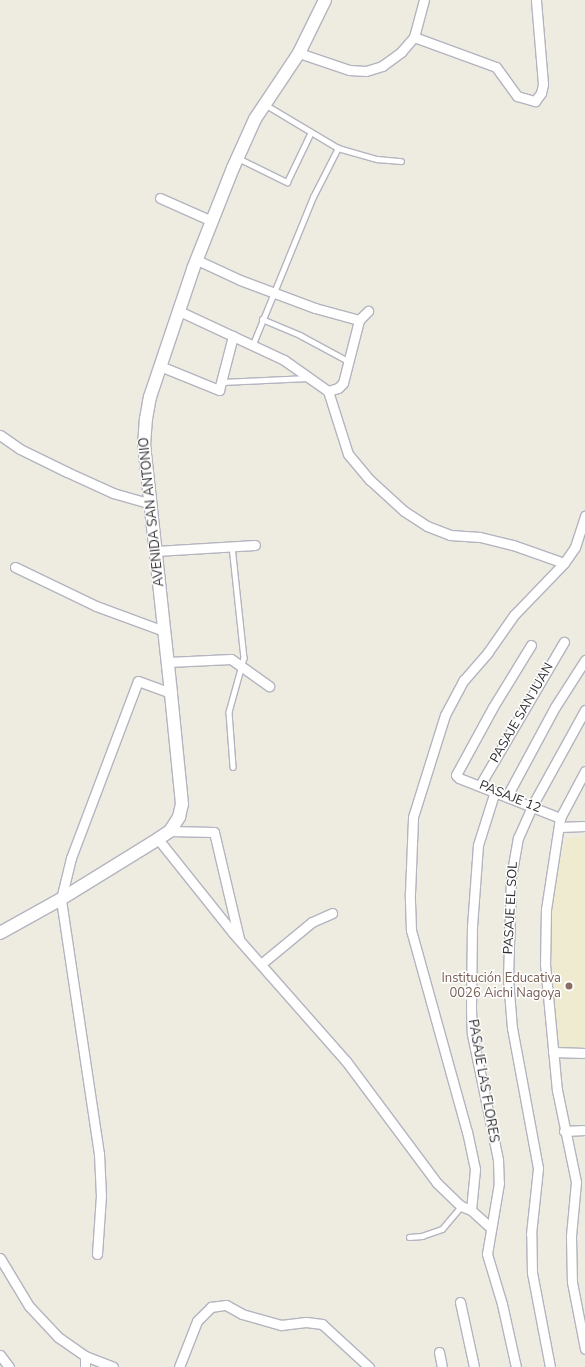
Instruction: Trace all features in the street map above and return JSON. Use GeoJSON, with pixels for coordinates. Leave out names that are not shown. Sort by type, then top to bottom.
{"type":"FeatureCollection","features":[{"type":"Feature","properties":{"kind":"street","name":"AVENIDA SAN ANTONIO"},"geometry":{"type":"LineString","coordinates":[[170,831],[179,817],[182,804],[172,693],[164,631],[144,433],[150,397],[197,260],[255,119],[299,53],[325,0]]}},
{"type":"Feature","properties":{"kind":"street"},"geometry":{"type":"LineString","coordinates":[[299,53],[342,69],[366,71],[390,61],[414,37],[424,0]]}},
{"type":"Feature","properties":{"kind":"street"},"geometry":{"type":"LineString","coordinates":[[414,37],[496,67],[517,96],[534,101],[541,93],[543,84],[536,0]]}},
{"type":"Feature","properties":{"kind":"street"},"geometry":{"type":"LineString","coordinates":[[160,198],[212,221]]}},
{"type":"Feature","properties":{"kind":"street"},"geometry":{"type":"LineString","coordinates":[[197,260],[240,280],[273,291],[315,308],[359,320]]}},
{"type":"Feature","properties":{"kind":"street"},"geometry":{"type":"LineString","coordinates":[[179,311],[253,344],[284,360],[328,390],[348,454],[370,480],[404,511],[426,526],[450,535],[480,537],[513,545],[564,563]]}},
{"type":"Feature","properties":{"kind":"street"},"geometry":{"type":"LineString","coordinates":[[328,390],[338,388],[343,383],[359,320],[368,311]]}},
{"type":"Feature","properties":{"kind":"street"},"geometry":{"type":"LineString","coordinates":[[160,366],[217,390],[222,382],[233,336]]}},
{"type":"Feature","properties":{"kind":"street"},"geometry":{"type":"LineString","coordinates":[[0,435],[20,450],[67,472],[113,493],[151,504]]}},
{"type":"Feature","properties":{"kind":"street"},"geometry":{"type":"LineString","coordinates":[[471,1210],[475,1170],[467,1132],[411,930],[410,893],[414,817],[445,716],[464,680],[488,652],[514,615],[564,563],[575,547],[585,516]]}},
{"type":"Feature","properties":{"kind":"street"},"geometry":{"type":"LineString","coordinates":[[156,551],[255,545]]}},
{"type":"Feature","properties":{"kind":"street"},"geometry":{"type":"LineString","coordinates":[[15,567],[96,606],[164,631]]}},
{"type":"Feature","properties":{"kind":"street","name":"PASAJE SAN JUAN"},"geometry":{"type":"LineString","coordinates":[[480,785],[564,642]]}},
{"type":"Feature","properties":{"kind":"street","name":"PASAJE 12"},"geometry":{"type":"LineString","coordinates":[[531,645],[457,770],[459,778],[532,806],[560,822]]}},
{"type":"Feature","properties":{"kind":"street"},"geometry":{"type":"LineString","coordinates":[[168,662],[231,659],[269,686]]}},
{"type":"Feature","properties":{"kind":"street"},"geometry":{"type":"LineString","coordinates":[[507,796],[555,707],[585,660]]}},
{"type":"Feature","properties":{"kind":"street"},"geometry":{"type":"LineString","coordinates":[[97,1254],[101,1196],[99,1154],[61,899],[71,858],[138,681],[172,693]]}},
{"type":"Feature","properties":{"kind":"street","name":"PASAJE EL SOL"},"geometry":{"type":"LineString","coordinates":[[550,1367],[532,1273],[531,1234],[538,1168],[512,1028],[508,979],[511,877],[518,838],[532,806],[585,710]]}},
{"type":"Feature","properties":{"kind":"street"},"geometry":{"type":"LineString","coordinates":[[585,771],[560,822],[545,926],[545,964],[553,1052],[564,1132],[576,1182],[571,1236],[572,1282],[585,1349]]}},
{"type":"Feature","properties":{"kind":"street","name":"PASAJE LAS FLORES"},"geometry":{"type":"LineString","coordinates":[[495,791],[478,845],[472,926],[471,1009],[472,1034],[498,1160],[499,1183],[487,1254],[502,1304],[516,1367]]}},
{"type":"Feature","properties":{"kind":"street"},"geometry":{"type":"LineString","coordinates":[[560,822],[585,826]]}},
{"type":"Feature","properties":{"kind":"street"},"geometry":{"type":"LineString","coordinates":[[0,933],[61,899],[158,840],[170,831],[214,832],[239,940]]}},
{"type":"Feature","properties":{"kind":"street"},"geometry":{"type":"LineString","coordinates":[[158,840],[239,940],[346,1061],[410,1149],[437,1183],[461,1206],[471,1210],[491,1228]]}},
{"type":"Feature","properties":{"kind":"street"},"geometry":{"type":"LineString","coordinates":[[261,964],[312,922],[332,912]]}},
{"type":"Feature","properties":{"kind":"street"},"geometry":{"type":"LineString","coordinates":[[553,1052],[585,1053]]}},
{"type":"Feature","properties":{"kind":"street"},"geometry":{"type":"LineString","coordinates":[[564,1132],[585,1130]]}},
{"type":"Feature","properties":{"kind":"street"},"geometry":{"type":"LineString","coordinates":[[0,1258],[29,1306],[58,1337],[85,1356],[113,1367]]}},
{"type":"Feature","properties":{"kind":"street"},"geometry":{"type":"LineString","coordinates":[[460,1302],[474,1367]]}},
{"type":"Feature","properties":{"kind":"street"},"geometry":{"type":"LineString","coordinates":[[179,1367],[197,1321],[211,1307],[226,1305],[242,1314],[281,1325],[306,1322],[322,1324],[369,1367]]}},
{"type":"Feature","properties":{"kind":"street"},"geometry":{"type":"LineString","coordinates":[[439,1352],[442,1367]]}},
{"type":"Feature","properties":{"kind":"street"},"geometry":{"type":"LineString","coordinates":[[0,1355],[9,1367]]}},
{"type":"Feature","properties":{"kind":"street"},"geometry":{"type":"LineString","coordinates":[[85,1356],[85,1367]]}},
{"type":"Feature","properties":{"kind":"lane"},"geometry":{"type":"LineString","coordinates":[[265,104],[338,148],[377,159],[401,161]]}},
{"type":"Feature","properties":{"kind":"lane"},"geometry":{"type":"LineString","coordinates":[[238,158],[287,182],[311,132]]}},
{"type":"Feature","properties":{"kind":"lane"},"geometry":{"type":"LineString","coordinates":[[253,344],[273,291],[313,197],[338,148]]}},
{"type":"Feature","properties":{"kind":"lane"},"geometry":{"type":"LineString","coordinates":[[262,319],[300,335],[348,361]]}},
{"type":"Feature","properties":{"kind":"lane"},"geometry":{"type":"LineString","coordinates":[[222,382],[310,378]]}},
{"type":"Feature","properties":{"kind":"lane"},"geometry":{"type":"LineString","coordinates":[[232,546],[244,658],[230,712],[233,767]]}},
{"type":"Feature","properties":{"kind":"lane"},"geometry":{"type":"LineString","coordinates":[[409,1237],[422,1236],[442,1229],[461,1206]]}},
{"type":"Feature","properties":{"kind":"shaded area","name":"Institución Educativa 0026 Aichi Nagoya"},"geometry":{"type":"Polygon","coordinates":[[[585,837],[585,1047],[558,1047],[550,925],[554,881],[566,838],[585,837]]]}},
{"type":"Feature","properties":{"kind":"place","name":"Institución Educativa 0026 Aichi Nagoya"},"geometry":{"type":"Point","coordinates":[569,986]}}]}
